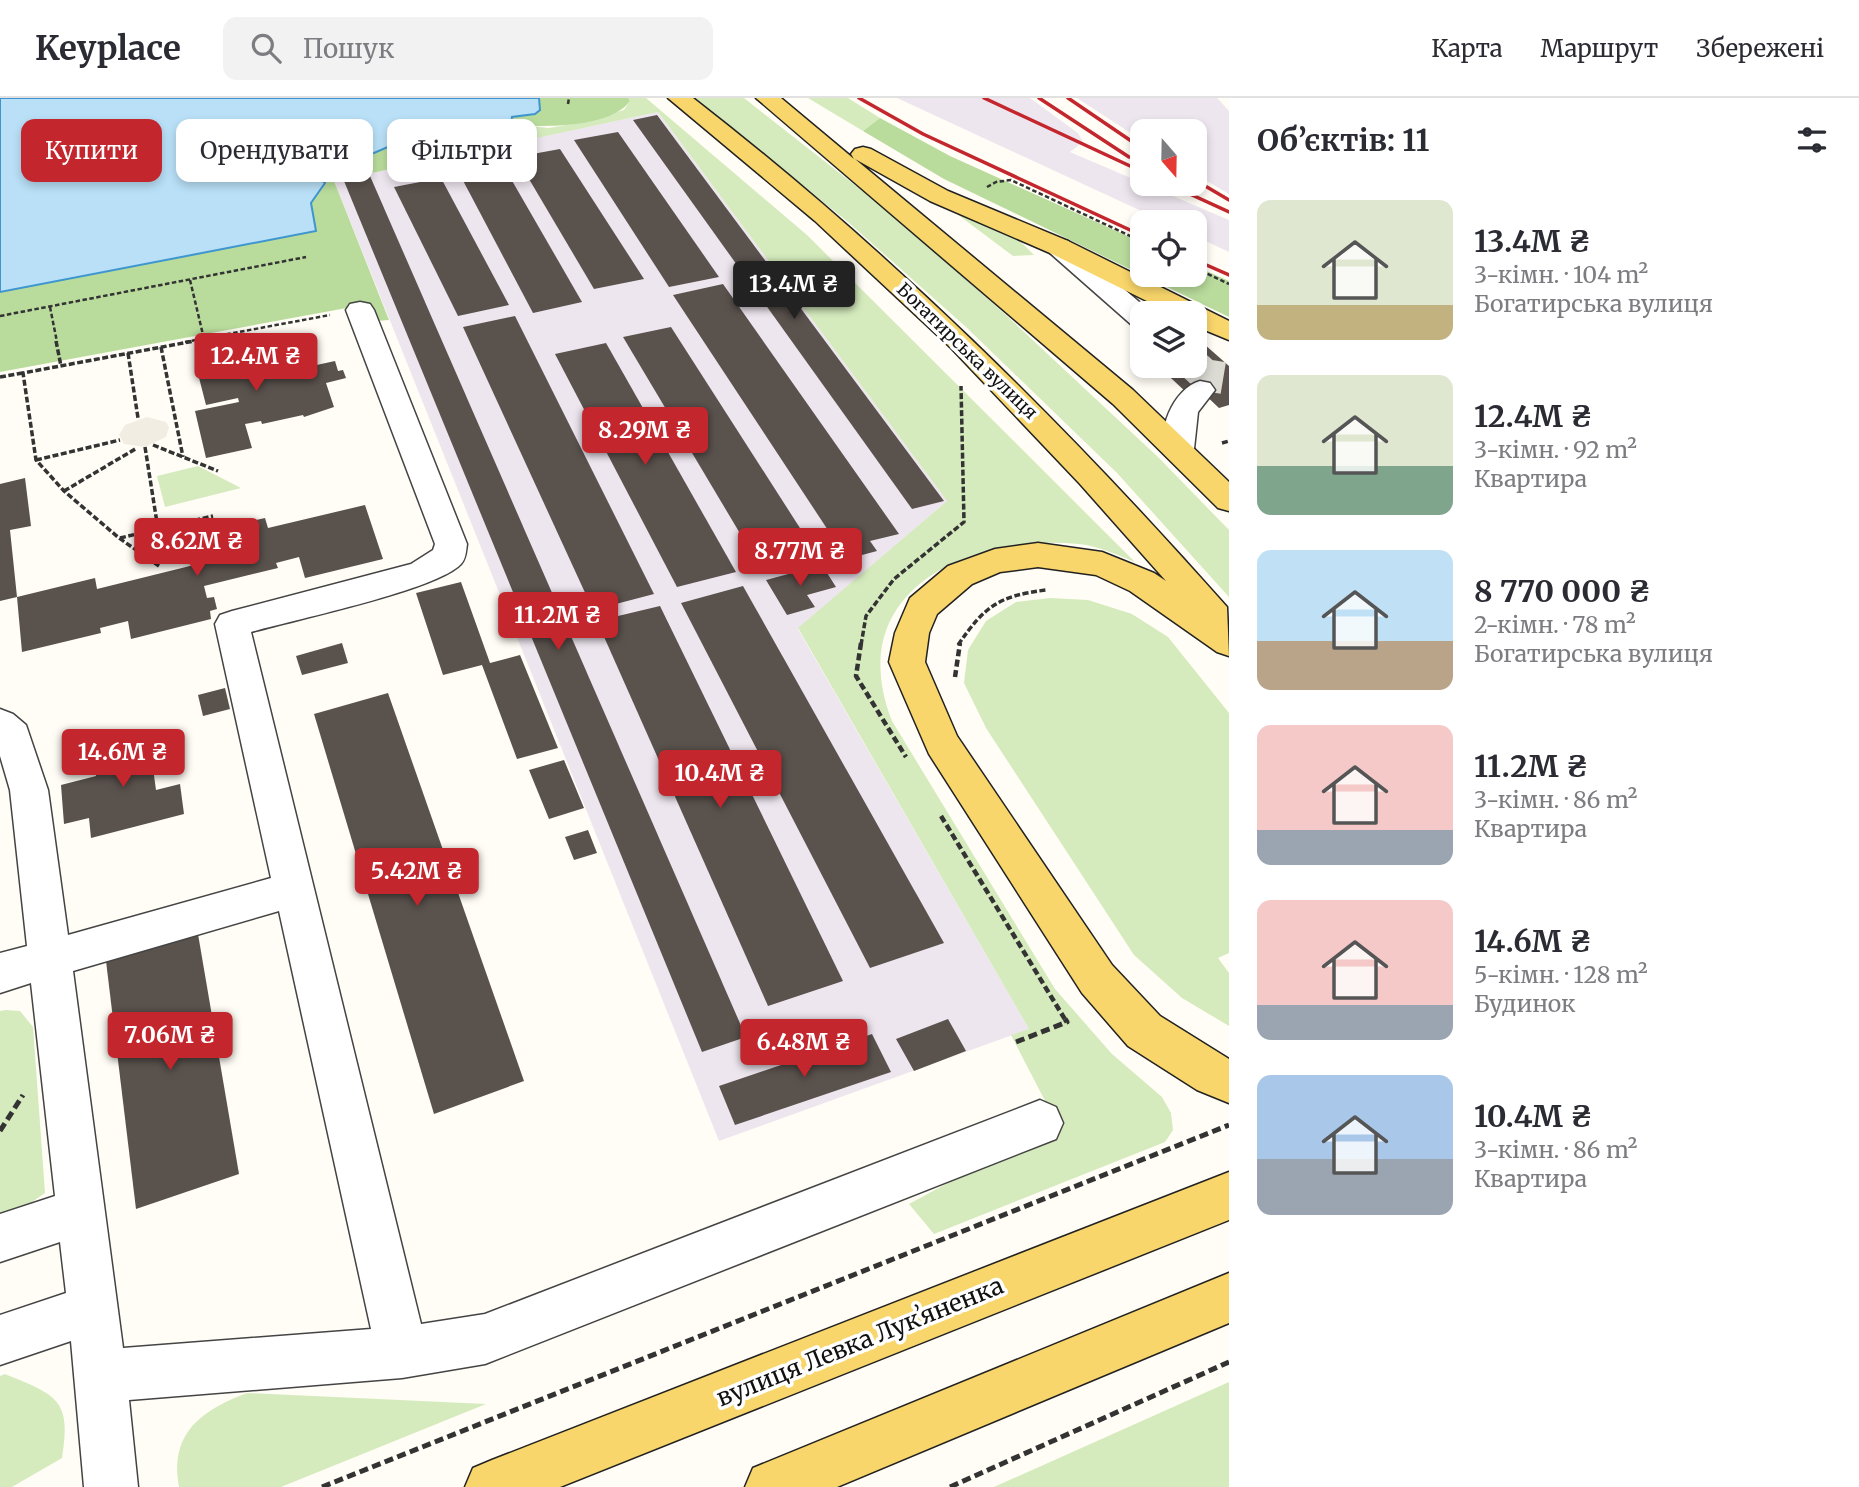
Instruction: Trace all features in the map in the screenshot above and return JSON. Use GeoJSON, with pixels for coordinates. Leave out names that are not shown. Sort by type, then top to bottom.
{"type":"FeatureCollection","features":[{"type":"Feature","properties":{"kind":"main road","name":"Богатирська вулиця"},"geometry":{"type":"LineString","coordinates":[[679,98],[836,228],[949,332],[1065,445],[1126,511],[1229,632]]}},
{"type":"Feature","properties":{"kind":"main road"},"geometry":{"type":"LineString","coordinates":[[767,98],[939,196],[1059,247],[1168,301]]}},
{"type":"Feature","properties":{"kind":"main road"},"geometry":{"type":"LineString","coordinates":[[767,98],[1033,318],[1179,449],[1229,500]]}},
{"type":"Feature","properties":{"kind":"main road"},"geometry":{"type":"LineString","coordinates":[[1207,321],[1229,332]]}},
{"type":"Feature","properties":{"kind":"main road"},"geometry":{"type":"LineString","coordinates":[[1229,643],[1142,582],[1102,564],[1038,555],[995,561],[960,575],[922,607],[912,634],[908,662],[942,743],[1097,979],[1144,1031],[1213,1076],[1229,1081]]}},
{"type":"Feature","properties":{"kind":"main road","name":"вулиця Левка Лукʼяненка"},"geometry":{"type":"LineString","coordinates":[[492,1487],[1229,1196]]}},
{"type":"Feature","properties":{"kind":"main road"},"geometry":{"type":"LineString","coordinates":[[772,1487],[1229,1298]]}},
{"type":"Feature","properties":{"kind":"lane"},"geometry":{"type":"LineString","coordinates":[[1059,247],[1130,309]]}},
{"type":"Feature","properties":{"kind":"lane"},"geometry":{"type":"LineString","coordinates":[[360,310],[451,544],[449,556],[422,573],[232,624],[402,1352]]}},
{"type":"Feature","properties":{"kind":"lane"},"geometry":{"type":"LineString","coordinates":[[1179,449],[1183,410],[1200,390]]}},
{"type":"Feature","properties":{"kind":"lane"},"geometry":{"type":"LineString","coordinates":[[0,724],[13,736],[29,790],[101,1376],[111,1487]]}},
{"type":"Feature","properties":{"kind":"lane"},"geometry":{"type":"LineString","coordinates":[[0,973],[294,889]]}},
{"type":"Feature","properties":{"kind":"lane"},"geometry":{"type":"LineString","coordinates":[[101,1376],[402,1352],[485,1339],[1040,1124]]}},
{"type":"Feature","properties":{"kind":"lane"},"geometry":{"type":"LineString","coordinates":[[0,1238],[81,1211]]}},
{"type":"Feature","properties":{"kind":"lane"},"geometry":{"type":"LineString","coordinates":[[0,1340],[93,1309]]}},
{"type":"Feature","properties":{"kind":"path"},"geometry":{"type":"LineString","coordinates":[[568,104],[569,98]]}},
{"type":"Feature","properties":{"kind":"path"},"geometry":{"type":"LineString","coordinates":[[978,191],[996,182],[1011,180],[1130,236]]}},
{"type":"Feature","properties":{"kind":"path"},"geometry":{"type":"LineString","coordinates":[[0,316],[306,257]]}},
{"type":"Feature","properties":{"kind":"path"},"geometry":{"type":"LineString","coordinates":[[1207,274],[1229,284]]}},
{"type":"Feature","properties":{"kind":"path"},"geometry":{"type":"LineString","coordinates":[[190,279],[204,339]]}},
{"type":"Feature","properties":{"kind":"path"},"geometry":{"type":"LineString","coordinates":[[50,307],[61,366]]}},
{"type":"Feature","properties":{"kind":"path"},"geometry":{"type":"LineString","coordinates":[[0,377],[360,310]]}},
{"type":"Feature","properties":{"kind":"path"},"geometry":{"type":"LineString","coordinates":[[161,347],[183,457]]}},
{"type":"Feature","properties":{"kind":"path"},"geometry":{"type":"LineString","coordinates":[[128,353],[138,418]]}},
{"type":"Feature","properties":{"kind":"path"},"geometry":{"type":"LineString","coordinates":[[23,373],[36,460],[64,491],[119,538],[159,566]]}},
{"type":"Feature","properties":{"kind":"path"},"geometry":{"type":"LineString","coordinates":[[169,426],[177,425]]}},
{"type":"Feature","properties":{"kind":"path"},"geometry":{"type":"LineString","coordinates":[[36,460],[120,440]]}},
{"type":"Feature","properties":{"kind":"path"},"geometry":{"type":"LineString","coordinates":[[1222,443],[1229,441]]}},
{"type":"Feature","properties":{"kind":"path"},"geometry":{"type":"LineString","coordinates":[[153,445],[218,471]]}},
{"type":"Feature","properties":{"kind":"path"},"geometry":{"type":"LineString","coordinates":[[145,447],[158,529]]}},
{"type":"Feature","properties":{"kind":"path"},"geometry":{"type":"LineString","coordinates":[[64,491],[137,448]]}},
{"type":"Feature","properties":{"kind":"path"},"geometry":{"type":"LineString","coordinates":[[119,538],[213,516]]}},
{"type":"Feature","properties":{"kind":"path"},"geometry":{"type":"LineString","coordinates":[[955,681],[957,647],[979,615],[1013,594],[1058,591]]}},
{"type":"Feature","properties":{"kind":"path"},"geometry":{"type":"LineString","coordinates":[[322,1487],[1229,1125]]}},
{"type":"Feature","properties":{"kind":"path"},"geometry":{"type":"LineString","coordinates":[[950,1487],[1229,1362]]}},
{"type":"Feature","properties":{"kind":"shaded area"},"geometry":{"type":"Polygon","coordinates":[[[897,98],[1030,98],[1078,133],[1083,142],[1070,152],[1130,178],[1130,196],[1173,196],[1206,210],[1139,210],[897,98]]]}},
{"type":"Feature","properties":{"kind":"shaded area"},"geometry":{"type":"Polygon","coordinates":[[[1077,98],[1217,98],[1229,111],[1229,194],[1208,182],[1208,119],[1130,119],[1130,133],[1077,98]]]}},
{"type":"Feature","properties":{"kind":"shaded area"},"geometry":{"type":"Polygon","coordinates":[[[658,112],[947,501],[798,629],[1029,1029],[719,1141],[334,182],[373,182],[373,173],[387,170],[387,182],[537,182],[537,138],[658,112]]]}},
{"type":"Feature","properties":{"kind":"shaded area"},"geometry":{"type":"Polygon","coordinates":[[[1207,211],[1229,220],[1229,252],[1207,242],[1207,211]]]}},
{"type":"Feature","properties":{"kind":"shaded area"},"geometry":{"type":"Polygon","coordinates":[[[147,417],[166,422],[169,427],[166,437],[145,447],[124,444],[119,435],[125,425],[147,417]]]}},
{"type":"Feature","properties":{"kind":"green space"},"geometry":{"type":"Polygon","coordinates":[[[539,98],[628,98],[630,101],[608,117],[575,124],[537,126],[537,119],[512,119],[535,114],[539,98]]]}},
{"type":"Feature","properties":{"kind":"green space"},"geometry":{"type":"Polygon","coordinates":[[[628,98],[646,98],[807,235],[1135,562],[1079,544],[1037,543],[996,549],[958,561],[925,580],[900,605],[884,637],[881,676],[892,721],[1055,989],[1112,1054],[1162,1097],[1171,1113],[1173,1130],[1165,1142],[934,1234],[909,1204],[1057,1124],[1011,1035],[1029,1029],[798,628],[947,501],[658,112],[537,138],[537,127],[549,128],[578,123],[624,110],[630,101],[628,98]]]}},
{"type":"Feature","properties":{"kind":"green space"},"geometry":{"type":"Polygon","coordinates":[[[694,98],[744,98],[888,211],[1007,316],[1159,458],[1229,530],[1229,597],[1117,473],[966,327],[848,222],[694,98]]]}},
{"type":"Feature","properties":{"kind":"green space"},"geometry":{"type":"Polygon","coordinates":[[[808,98],[848,98],[880,118],[863,131],[808,98]]]}},
{"type":"Feature","properties":{"kind":"green space"},"geometry":{"type":"Polygon","coordinates":[[[880,118],[950,156],[1130,237],[1130,269],[944,179],[863,131],[880,118]]]}},
{"type":"Feature","properties":{"kind":"green space"},"geometry":{"type":"Polygon","coordinates":[[[387,147],[387,170],[373,173],[373,152],[387,147]]]}},
{"type":"Feature","properties":{"kind":"green space"},"geometry":{"type":"Polygon","coordinates":[[[324,182],[334,182],[389,320],[376,321],[363,305],[0,372],[0,292],[316,231],[311,203],[324,182]]]}},
{"type":"Feature","properties":{"kind":"green space"},"geometry":{"type":"Polygon","coordinates":[[[949,208],[1020,241],[1034,255],[1013,256],[949,208]]]}},
{"type":"Feature","properties":{"kind":"green space"},"geometry":{"type":"Polygon","coordinates":[[[1207,271],[1229,281],[1229,317],[1207,306],[1207,301],[1196,301],[1167,287],[1207,287],[1207,271]]]}},
{"type":"Feature","properties":{"kind":"green space"},"geometry":{"type":"Polygon","coordinates":[[[198,466],[241,488],[165,507],[157,476],[198,466]]]}},
{"type":"Feature","properties":{"kind":"green space"},"geometry":{"type":"Polygon","coordinates":[[[1050,598],[1088,600],[1132,614],[1168,637],[1229,713],[1229,953],[1218,958],[1229,973],[1229,1026],[1182,998],[1134,955],[986,728],[964,683],[968,650],[986,621],[1016,602],[1050,598]]]}},
{"type":"Feature","properties":{"kind":"green space"},"geometry":{"type":"Polygon","coordinates":[[[0,1011],[20,1011],[33,1027],[45,1193],[13,1215],[0,1220],[0,1011]]]}},
{"type":"Feature","properties":{"kind":"green space"},"geometry":{"type":"Polygon","coordinates":[[[5,1374],[48,1394],[56,1402],[62,1411],[65,1438],[62,1458],[12,1487],[0,1487],[0,1376],[5,1374]]]}},
{"type":"Feature","properties":{"kind":"green space"},"geometry":{"type":"Polygon","coordinates":[[[1229,1382],[1229,1487],[994,1487],[1229,1382]]]}},
{"type":"Feature","properties":{"kind":"green space"},"geometry":{"type":"Polygon","coordinates":[[[247,1393],[486,1404],[281,1487],[179,1487],[179,1452],[192,1427],[215,1408],[247,1393]]]}},
{"type":"Feature","properties":{"kind":"water"},"geometry":{"type":"Polygon","coordinates":[[[0,98],[539,98],[540,110],[535,114],[512,119],[387,119],[387,147],[373,153],[373,119],[176,119],[176,182],[324,182],[311,203],[316,231],[0,292],[0,98]]]}},
{"type":"Feature","properties":{"kind":"building"},"geometry":{"type":"Polygon","coordinates":[[[657,115],[944,501],[912,509],[633,120],[657,115]]]}},
{"type":"Feature","properties":{"kind":"building"},"geometry":{"type":"Polygon","coordinates":[[[618,132],[719,277],[669,287],[574,140],[618,132]]]}},
{"type":"Feature","properties":{"kind":"building"},"geometry":{"type":"Polygon","coordinates":[[[560,149],[644,279],[594,289],[531,182],[537,182],[537,153],[560,149]]]}},
{"type":"Feature","properties":{"kind":"building"},"geometry":{"type":"Polygon","coordinates":[[[344,182],[373,182],[746,1037],[702,1052],[344,182]]]}},
{"type":"Feature","properties":{"kind":"building"},"geometry":{"type":"Polygon","coordinates":[[[420,182],[443,182],[509,305],[458,316],[394,187],[420,182]]]}},
{"type":"Feature","properties":{"kind":"building"},"geometry":{"type":"Polygon","coordinates":[[[464,182],[513,182],[582,302],[533,313],[464,182]]]}},
{"type":"Feature","properties":{"kind":"building"},"geometry":{"type":"Polygon","coordinates":[[[723,284],[899,534],[870,541],[877,551],[847,559],[673,295],[723,284]]]}},
{"type":"Feature","properties":{"kind":"building"},"geometry":{"type":"Polygon","coordinates":[[[515,316],[654,594],[593,610],[463,327],[515,316]]]}},
{"type":"Feature","properties":{"kind":"building"},"geometry":{"type":"Polygon","coordinates":[[[671,327],[816,553],[760,567],[623,337],[671,327]]]}},
{"type":"Feature","properties":{"kind":"building"},"geometry":{"type":"Polygon","coordinates":[[[250,335],[252,341],[264,339],[266,344],[273,342],[277,355],[269,357],[273,371],[288,368],[289,371],[335,361],[338,371],[343,370],[346,378],[326,383],[334,407],[304,417],[303,415],[262,424],[261,421],[245,424],[252,448],[206,458],[195,411],[239,402],[238,398],[206,405],[196,366],[204,364],[202,357],[233,351],[230,339],[250,335]]]}},
{"type":"Feature","properties":{"kind":"building"},"geometry":{"type":"Polygon","coordinates":[[[606,343],[736,572],[677,587],[555,354],[606,343]]]}},
{"type":"Feature","properties":{"kind":"building"},"geometry":{"type":"Polygon","coordinates":[[[1207,347],[1229,366],[1229,405],[1219,408],[1200,390],[1187,393],[1171,378],[1207,378],[1207,347]]]}},
{"type":"Feature","properties":{"kind":"building"},"geometry":{"type":"Polygon","coordinates":[[[25,478],[31,526],[10,530],[17,597],[0,601],[0,484],[25,478]]]}},
{"type":"Feature","properties":{"kind":"building"},"geometry":{"type":"Polygon","coordinates":[[[365,505],[383,559],[305,578],[299,557],[276,563],[278,568],[204,586],[207,598],[214,597],[217,609],[210,611],[211,619],[131,639],[128,621],[100,628],[101,633],[22,652],[17,597],[95,578],[97,589],[194,565],[188,536],[265,518],[268,528],[365,505]]]}},
{"type":"Feature","properties":{"kind":"building"},"geometry":{"type":"Polygon","coordinates":[[[822,565],[836,587],[807,595],[815,607],[787,615],[766,580],[822,565]]]}},
{"type":"Feature","properties":{"kind":"building"},"geometry":{"type":"Polygon","coordinates":[[[461,582],[490,663],[520,655],[558,748],[517,759],[482,665],[443,675],[416,593],[461,582]]]}},
{"type":"Feature","properties":{"kind":"building"},"geometry":{"type":"Polygon","coordinates":[[[743,586],[944,943],[870,968],[681,603],[743,586]]]}},
{"type":"Feature","properties":{"kind":"building"},"geometry":{"type":"Polygon","coordinates":[[[660,606],[843,981],[768,1006],[597,621],[660,606]]]}},
{"type":"Feature","properties":{"kind":"building"},"geometry":{"type":"Polygon","coordinates":[[[342,643],[348,663],[302,675],[296,656],[342,643]]]}},
{"type":"Feature","properties":{"kind":"building"},"geometry":{"type":"Polygon","coordinates":[[[225,688],[230,709],[203,716],[198,695],[225,688]]]}},
{"type":"Feature","properties":{"kind":"building"},"geometry":{"type":"Polygon","coordinates":[[[388,693],[524,1081],[434,1114],[314,714],[388,693]]]}},
{"type":"Feature","properties":{"kind":"building"},"geometry":{"type":"Polygon","coordinates":[[[168,732],[172,756],[152,761],[156,790],[180,784],[184,814],[91,838],[89,818],[64,824],[61,785],[96,776],[93,751],[168,732]]]}},
{"type":"Feature","properties":{"kind":"building"},"geometry":{"type":"Polygon","coordinates":[[[564,760],[584,808],[549,819],[529,770],[564,760]]]}},
{"type":"Feature","properties":{"kind":"building"},"geometry":{"type":"Polygon","coordinates":[[[588,830],[597,853],[574,860],[565,837],[588,830]]]}},
{"type":"Feature","properties":{"kind":"building"},"geometry":{"type":"Polygon","coordinates":[[[198,934],[239,1174],[136,1209],[106,961],[198,934]]]}},
{"type":"Feature","properties":{"kind":"building"},"geometry":{"type":"Polygon","coordinates":[[[948,1019],[966,1051],[914,1071],[896,1039],[948,1019]]]}},
{"type":"Feature","properties":{"kind":"building"},"geometry":{"type":"Polygon","coordinates":[[[872,1034],[891,1072],[735,1125],[719,1086],[872,1034]]]}},
{"type":"Feature","properties":{"kind":"tunnel"},"geometry":{"type":"LineString","coordinates":[[1207,375],[1229,379]]}},
{"type":"Feature","properties":{"kind":"railway"},"geometry":{"type":"LineString","coordinates":[[859,98],[923,134],[1130,230]]}},
{"type":"Feature","properties":{"kind":"railway"},"geometry":{"type":"LineString","coordinates":[[984,98],[1130,166]]}},
{"type":"Feature","properties":{"kind":"railway"},"geometry":{"type":"LineString","coordinates":[[1039,98],[1129,157]]}},
{"type":"Feature","properties":{"kind":"railway"},"geometry":{"type":"LineString","coordinates":[[1068,98],[1130,140]]}},
{"type":"Feature","properties":{"kind":"railway"},"geometry":{"type":"LineString","coordinates":[[1208,188],[1229,200]]}},
{"type":"Feature","properties":{"kind":"railway"},"geometry":{"type":"LineString","coordinates":[[1194,196],[1229,212]]}},
{"type":"Feature","properties":{"kind":"railway"},"geometry":{"type":"LineString","coordinates":[[1207,265],[1229,275]]}}]}
